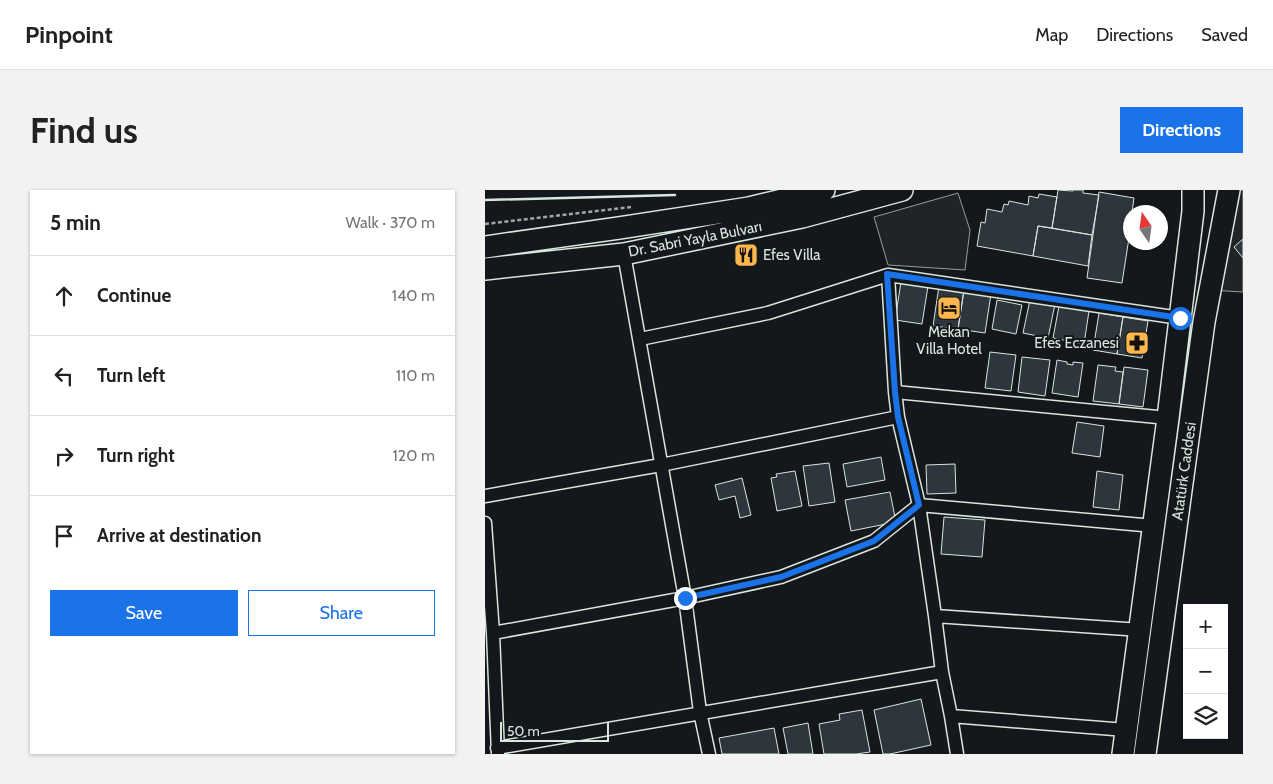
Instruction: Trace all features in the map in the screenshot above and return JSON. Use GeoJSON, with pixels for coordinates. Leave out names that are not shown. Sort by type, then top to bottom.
{"type":"FeatureCollection","features":[{"type":"Feature","properties":{"kind":"highway","name":"Dr. Sabri Yayla Bulvarı"},"geometry":{"type":"LineString","coordinates":[[485,247],[749,208],[822,190]]}},
{"type":"Feature","properties":{"kind":"highway","name":"Dr. Sabri Yayla Bulvarı"},"geometry":{"type":"LineString","coordinates":[[485,269],[624,254],[803,218],[902,190]]}},
{"type":"Feature","properties":{"kind":"highway","name":"Atatürk Caddesi"},"geometry":{"type":"LineString","coordinates":[[1123,754],[1168,418],[1193,211],[1193,190]]}},
{"type":"Feature","properties":{"kind":"highway","name":"Atatürk Caddesi"},"geometry":{"type":"LineString","coordinates":[[1145,754],[1204,322],[1229,190]]}},
{"type":"Feature","properties":{"kind":"street"},"geometry":{"type":"LineString","coordinates":[[624,254],[685,598],[700,712],[709,754]]}},
{"type":"Feature","properties":{"kind":"street"},"geometry":{"type":"LineString","coordinates":[[640,339],[768,314],[887,274],[1180,318]]}},
{"type":"Feature","properties":{"kind":"street"},"geometry":{"type":"LineString","coordinates":[[887,274],[898,417],[919,505],[942,672],[957,754]]}},
{"type":"Feature","properties":{"kind":"street"},"geometry":{"type":"LineString","coordinates":[[895,392],[1168,418]]}},
{"type":"Feature","properties":{"kind":"street"},"geometry":{"type":"LineString","coordinates":[[485,496],[661,465],[898,417]]}},
{"type":"Feature","properties":{"kind":"street"},"geometry":{"type":"LineString","coordinates":[[493,633],[685,598],[781,577],[874,541],[919,505],[1154,526]]}},
{"type":"Feature","properties":{"kind":"street"},"geometry":{"type":"LineString","coordinates":[[485,523],[493,633],[497,751],[700,712],[942,672]]}},
{"type":"Feature","properties":{"kind":"street"},"geometry":{"type":"LineString","coordinates":[[935,616],[1141,630]]}},
{"type":"Feature","properties":{"kind":"street"},"geometry":{"type":"LineString","coordinates":[[951,716],[1126,730]]}},
{"type":"Feature","properties":{"kind":"path"},"geometry":{"type":"LineString","coordinates":[[485,224],[637,206]]}},
{"type":"Feature","properties":{"kind":"shaded area"},"geometry":{"type":"Polygon","coordinates":[[[1229,190],[1243,190],[1243,292],[1210,290],[1229,190]]]}},
{"type":"Feature","properties":{"kind":"shaded area"},"geometry":{"type":"Polygon","coordinates":[[[958,193],[970,230],[965,270],[888,265],[874,217],[958,193]]]}},
{"type":"Feature","properties":{"kind":"building"},"geometry":{"type":"Polygon","coordinates":[[[1058,190],[1083,190],[1083,193],[1099,195],[1092,235],[1052,228],[1058,190]]]}},
{"type":"Feature","properties":{"kind":"building"},"geometry":{"type":"Polygon","coordinates":[[[1099,192],[1134,198],[1133,205],[1123,205],[1123,250],[1127,250],[1122,283],[1087,278],[1099,192]]]}},
{"type":"Feature","properties":{"kind":"building"},"geometry":{"type":"Polygon","coordinates":[[[1039,194],[1057,197],[1052,228],[1038,226],[1033,256],[977,246],[981,222],[985,223],[987,209],[1002,212],[1004,204],[1008,205],[1009,201],[1028,205],[1029,196],[1038,198],[1039,194]]]}},
{"type":"Feature","properties":{"kind":"building"},"geometry":{"type":"Polygon","coordinates":[[[1038,226],[1092,235],[1088,266],[1033,256],[1038,226]]]}},
{"type":"Feature","properties":{"kind":"building"},"geometry":{"type":"Polygon","coordinates":[[[1243,239],[1243,258],[1234,247],[1243,239]]]}},
{"type":"Feature","properties":{"kind":"building"},"geometry":{"type":"Polygon","coordinates":[[[901,282],[928,286],[922,324],[895,320],[901,282]]]}},
{"type":"Feature","properties":{"kind":"building","name":"Mekan Villa Hotel"},"geometry":{"type":"Polygon","coordinates":[[[939,286],[964,290],[958,329],[933,326],[939,286]]]}},
{"type":"Feature","properties":{"kind":"building"},"geometry":{"type":"Polygon","coordinates":[[[964,290],[991,294],[985,333],[958,329],[964,290]]]}},
{"type":"Feature","properties":{"kind":"building"},"geometry":{"type":"Polygon","coordinates":[[[997,300],[1022,305],[1016,334],[992,329],[997,300]]]}},
{"type":"Feature","properties":{"kind":"building"},"geometry":{"type":"Polygon","coordinates":[[[1030,300],[1055,304],[1048,338],[1023,333],[1030,300]]]}},
{"type":"Feature","properties":{"kind":"building"},"geometry":{"type":"Polygon","coordinates":[[[1059,306],[1089,311],[1084,344],[1053,338],[1059,306]]]}},
{"type":"Feature","properties":{"kind":"building"},"geometry":{"type":"Polygon","coordinates":[[[1099,313],[1123,317],[1117,354],[1093,350],[1099,313]]]}},
{"type":"Feature","properties":{"kind":"building"},"geometry":{"type":"Polygon","coordinates":[[[1123,317],[1148,321],[1142,358],[1117,354],[1123,317]]]}},
{"type":"Feature","properties":{"kind":"building"},"geometry":{"type":"Polygon","coordinates":[[[990,352],[1016,355],[1011,391],[985,388],[990,352]]]}},
{"type":"Feature","properties":{"kind":"building"},"geometry":{"type":"Polygon","coordinates":[[[1022,357],[1050,360],[1045,396],[1018,392],[1022,357]]]}},
{"type":"Feature","properties":{"kind":"building"},"geometry":{"type":"Polygon","coordinates":[[[1057,360],[1073,365],[1073,362],[1083,363],[1078,397],[1052,393],[1057,360]]]}},
{"type":"Feature","properties":{"kind":"building"},"geometry":{"type":"Polygon","coordinates":[[[1098,365],[1116,367],[1115,371],[1123,372],[1119,404],[1093,401],[1098,365]]]}},
{"type":"Feature","properties":{"kind":"building"},"geometry":{"type":"Polygon","coordinates":[[[1124,367],[1148,370],[1143,407],[1119,404],[1124,367]]]}},
{"type":"Feature","properties":{"kind":"building"},"geometry":{"type":"Polygon","coordinates":[[[1077,422],[1104,426],[1100,457],[1072,453],[1077,422]]]}},
{"type":"Feature","properties":{"kind":"building"},"geometry":{"type":"Polygon","coordinates":[[[881,457],[885,480],[847,487],[843,464],[881,457]]]}},
{"type":"Feature","properties":{"kind":"building"},"geometry":{"type":"Polygon","coordinates":[[[829,463],[835,502],[809,506],[803,466],[829,463]]]}},
{"type":"Feature","properties":{"kind":"building"},"geometry":{"type":"Polygon","coordinates":[[[955,464],[956,493],[927,494],[926,465],[955,464]]]}},
{"type":"Feature","properties":{"kind":"building"},"geometry":{"type":"Polygon","coordinates":[[[795,471],[802,506],[777,511],[771,478],[777,477],[776,474],[795,471]]]}},
{"type":"Feature","properties":{"kind":"building"},"geometry":{"type":"Polygon","coordinates":[[[1097,471],[1123,475],[1119,510],[1093,507],[1097,471]]]}},
{"type":"Feature","properties":{"kind":"building"},"geometry":{"type":"Polygon","coordinates":[[[742,478],[751,515],[740,518],[735,496],[719,500],[715,485],[742,478]]]}},
{"type":"Feature","properties":{"kind":"building"},"geometry":{"type":"Polygon","coordinates":[[[890,492],[896,522],[851,531],[845,500],[890,492]]]}},
{"type":"Feature","properties":{"kind":"building"},"geometry":{"type":"Polygon","coordinates":[[[944,517],[985,520],[982,557],[941,554],[944,517]]]}},
{"type":"Feature","properties":{"kind":"building"},"geometry":{"type":"Polygon","coordinates":[[[921,699],[931,745],[883,754],[874,710],[921,699]]]}},
{"type":"Feature","properties":{"kind":"building"},"geometry":{"type":"Polygon","coordinates":[[[862,710],[870,752],[824,754],[819,724],[840,720],[839,714],[862,710]]]}},
{"type":"Feature","properties":{"kind":"building"},"geometry":{"type":"Polygon","coordinates":[[[808,723],[813,754],[788,754],[783,728],[808,723]]]}},
{"type":"Feature","properties":{"kind":"building"},"geometry":{"type":"Polygon","coordinates":[[[774,728],[779,754],[722,754],[719,738],[774,728]]]}},
{"type":"Feature","properties":{"kind":"wall"},"geometry":{"type":"LineString","coordinates":[[485,200],[675,195]]}},
{"type":"Feature","properties":{"kind":"place","name":"Efes Villa"},"geometry":{"type":"Point","coordinates":[746,255]}},
{"type":"Feature","properties":{"kind":"place","name":"Mekan Villa Hotel"},"geometry":{"type":"Point","coordinates":[949,308]}},
{"type":"Feature","properties":{"kind":"place","name":"Efes Eczanesi"},"geometry":{"type":"Point","coordinates":[1137,343]}},
{"type":"Feature","properties":{"kind":"route"},"geometry":{"type":"LineString","coordinates":[[685,598],[781,577],[874,541],[919,505],[898,417],[887,274],[1180,318]]}}]}
